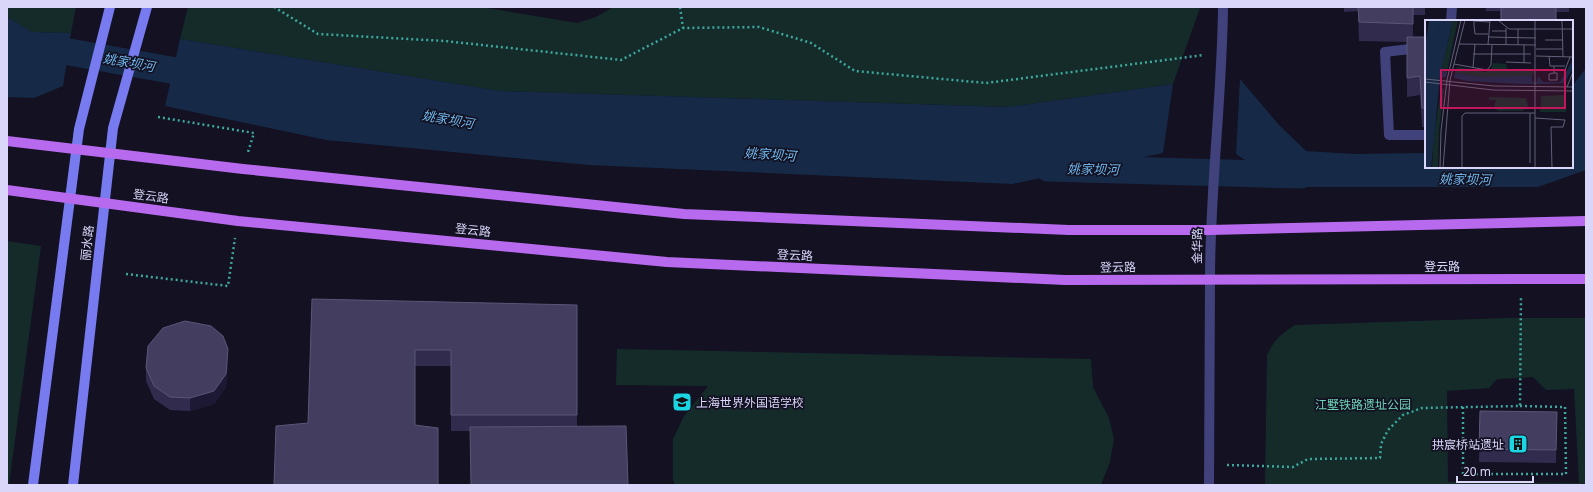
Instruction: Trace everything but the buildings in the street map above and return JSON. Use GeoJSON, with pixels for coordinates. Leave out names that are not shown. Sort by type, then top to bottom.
{"type":"FeatureCollection","features":[{"type":"Feature","properties":{"kind":"main road","name":"丽水路"},"geometry":{"type":"LineString","coordinates":[[34,485],[79,129],[110,7]]}},
{"type":"Feature","properties":{"kind":"main road","name":"丽水路"},"geometry":{"type":"LineString","coordinates":[[73,485],[113,128],[147,7]]}},
{"type":"Feature","properties":{"kind":"main road"},"geometry":{"type":"LineString","coordinates":[[7,141],[244,169],[684,214],[1069,230],[1210,230],[1586,221]]}},
{"type":"Feature","properties":{"kind":"main road","name":"登云路"},"geometry":{"type":"LineString","coordinates":[[7,190],[238,221],[667,262],[1065,280],[1586,279]]}},
{"type":"Feature","properties":{"kind":"street","name":"金华路"},"geometry":{"type":"LineString","coordinates":[[1209,485],[1210,230],[1222,53],[1222,7]]}},
{"type":"Feature","properties":{"kind":"street"},"geometry":{"type":"LineString","coordinates":[[1451,20],[1452,7]]}},
{"type":"Feature","properties":{"kind":"street"},"geometry":{"type":"LineString","coordinates":[[1425,46],[1385,52],[1389,135],[1425,135]]}},
{"type":"Feature","properties":{"kind":"path"},"geometry":{"type":"LineString","coordinates":[[274,7],[318,34],[445,40],[621,60],[683,28],[759,27],[812,43],[855,70],[986,83],[1222,53]]}},
{"type":"Feature","properties":{"kind":"path"},"geometry":{"type":"LineString","coordinates":[[680,7],[683,28]]}},
{"type":"Feature","properties":{"kind":"path"},"geometry":{"type":"LineString","coordinates":[[158,117],[254,133],[244,169]]}},
{"type":"Feature","properties":{"kind":"path"},"geometry":{"type":"LineString","coordinates":[[126,274],[228,286],[238,221]]}},
{"type":"Feature","properties":{"kind":"path"},"geometry":{"type":"LineString","coordinates":[[1520,406],[1521,279]]}},
{"type":"Feature","properties":{"kind":"path"},"geometry":{"type":"LineString","coordinates":[[1209,464],[1293,467],[1308,459],[1380,458],[1381,444],[1388,430],[1403,415],[1422,408],[1463,407],[1520,406],[1565,406],[1566,474],[1463,474],[1463,407]]}},
{"type":"Feature","properties":{"kind":"green space"},"geometry":{"type":"Polygon","coordinates":[[[7,7],[76,7],[71,33],[32,32],[7,17],[7,7]]]}},
{"type":"Feature","properties":{"kind":"green space"},"geometry":{"type":"Polygon","coordinates":[[[188,7],[481,7],[577,23],[596,17],[613,7],[1200,8],[1173,84],[1009,107],[500,91],[180,39],[188,7]]]}},
{"type":"Feature","properties":{"kind":"green space"},"geometry":{"type":"Polygon","coordinates":[[[7,241],[41,246],[9,485],[7,485],[7,241]]]}},
{"type":"Feature","properties":{"kind":"green space","name":"江墅铁路遗址公园"},"geometry":{"type":"Polygon","coordinates":[[[1507,318],[1586,318],[1586,485],[1265,485],[1267,355],[1278,338],[1295,325],[1507,318]],[[1533,377],[1497,379],[1489,388],[1447,391],[1448,482],[1579,483],[1574,389],[1546,390],[1533,377]]]}},
{"type":"Feature","properties":{"kind":"green space"},"geometry":{"type":"Polygon","coordinates":[[[617,349],[1091,359],[1093,387],[1109,418],[1114,439],[1110,462],[1101,485],[675,485],[673,480],[673,439],[684,416],[708,386],[616,385],[617,349]]]}},
{"type":"Feature","properties":{"kind":"water"},"geometry":{"type":"Polygon","coordinates":[[[7,17],[32,32],[71,33],[63,86],[34,98],[7,97],[7,17]]]}},
{"type":"Feature","properties":{"kind":"water"},"geometry":{"type":"Polygon","coordinates":[[[180,39],[500,91],[1008,107],[1173,84],[1163,153],[1012,184],[589,165],[326,140],[165,106],[180,39]]]}},
{"type":"Feature","properties":{"kind":"water"},"geometry":{"type":"Polygon","coordinates":[[[1586,68],[1586,170],[1538,187],[1285,187],[1236,154],[1240,79],[1279,125],[1306,151],[1353,154],[1425,153],[1425,168],[1573,168],[1573,85],[1586,68]]]}},
{"type":"Feature","properties":{"kind":"waterway","name":"姚家坝河"},"geometry":{"type":"LineString","coordinates":[[7,41],[210,77]]}},
{"type":"Feature","properties":{"kind":"waterway","name":"姚家坝河"},"geometry":{"type":"LineString","coordinates":[[1048,168],[1301,175]]}},
{"type":"Feature","properties":{"kind":"place","name":"上海世界外国语学校"},"geometry":{"type":"Point","coordinates":[682,402]}},
{"type":"Feature","properties":{"kind":"place","name":"拱宸桥站遗址"},"geometry":{"type":"Point","coordinates":[1518,444]}}]}
